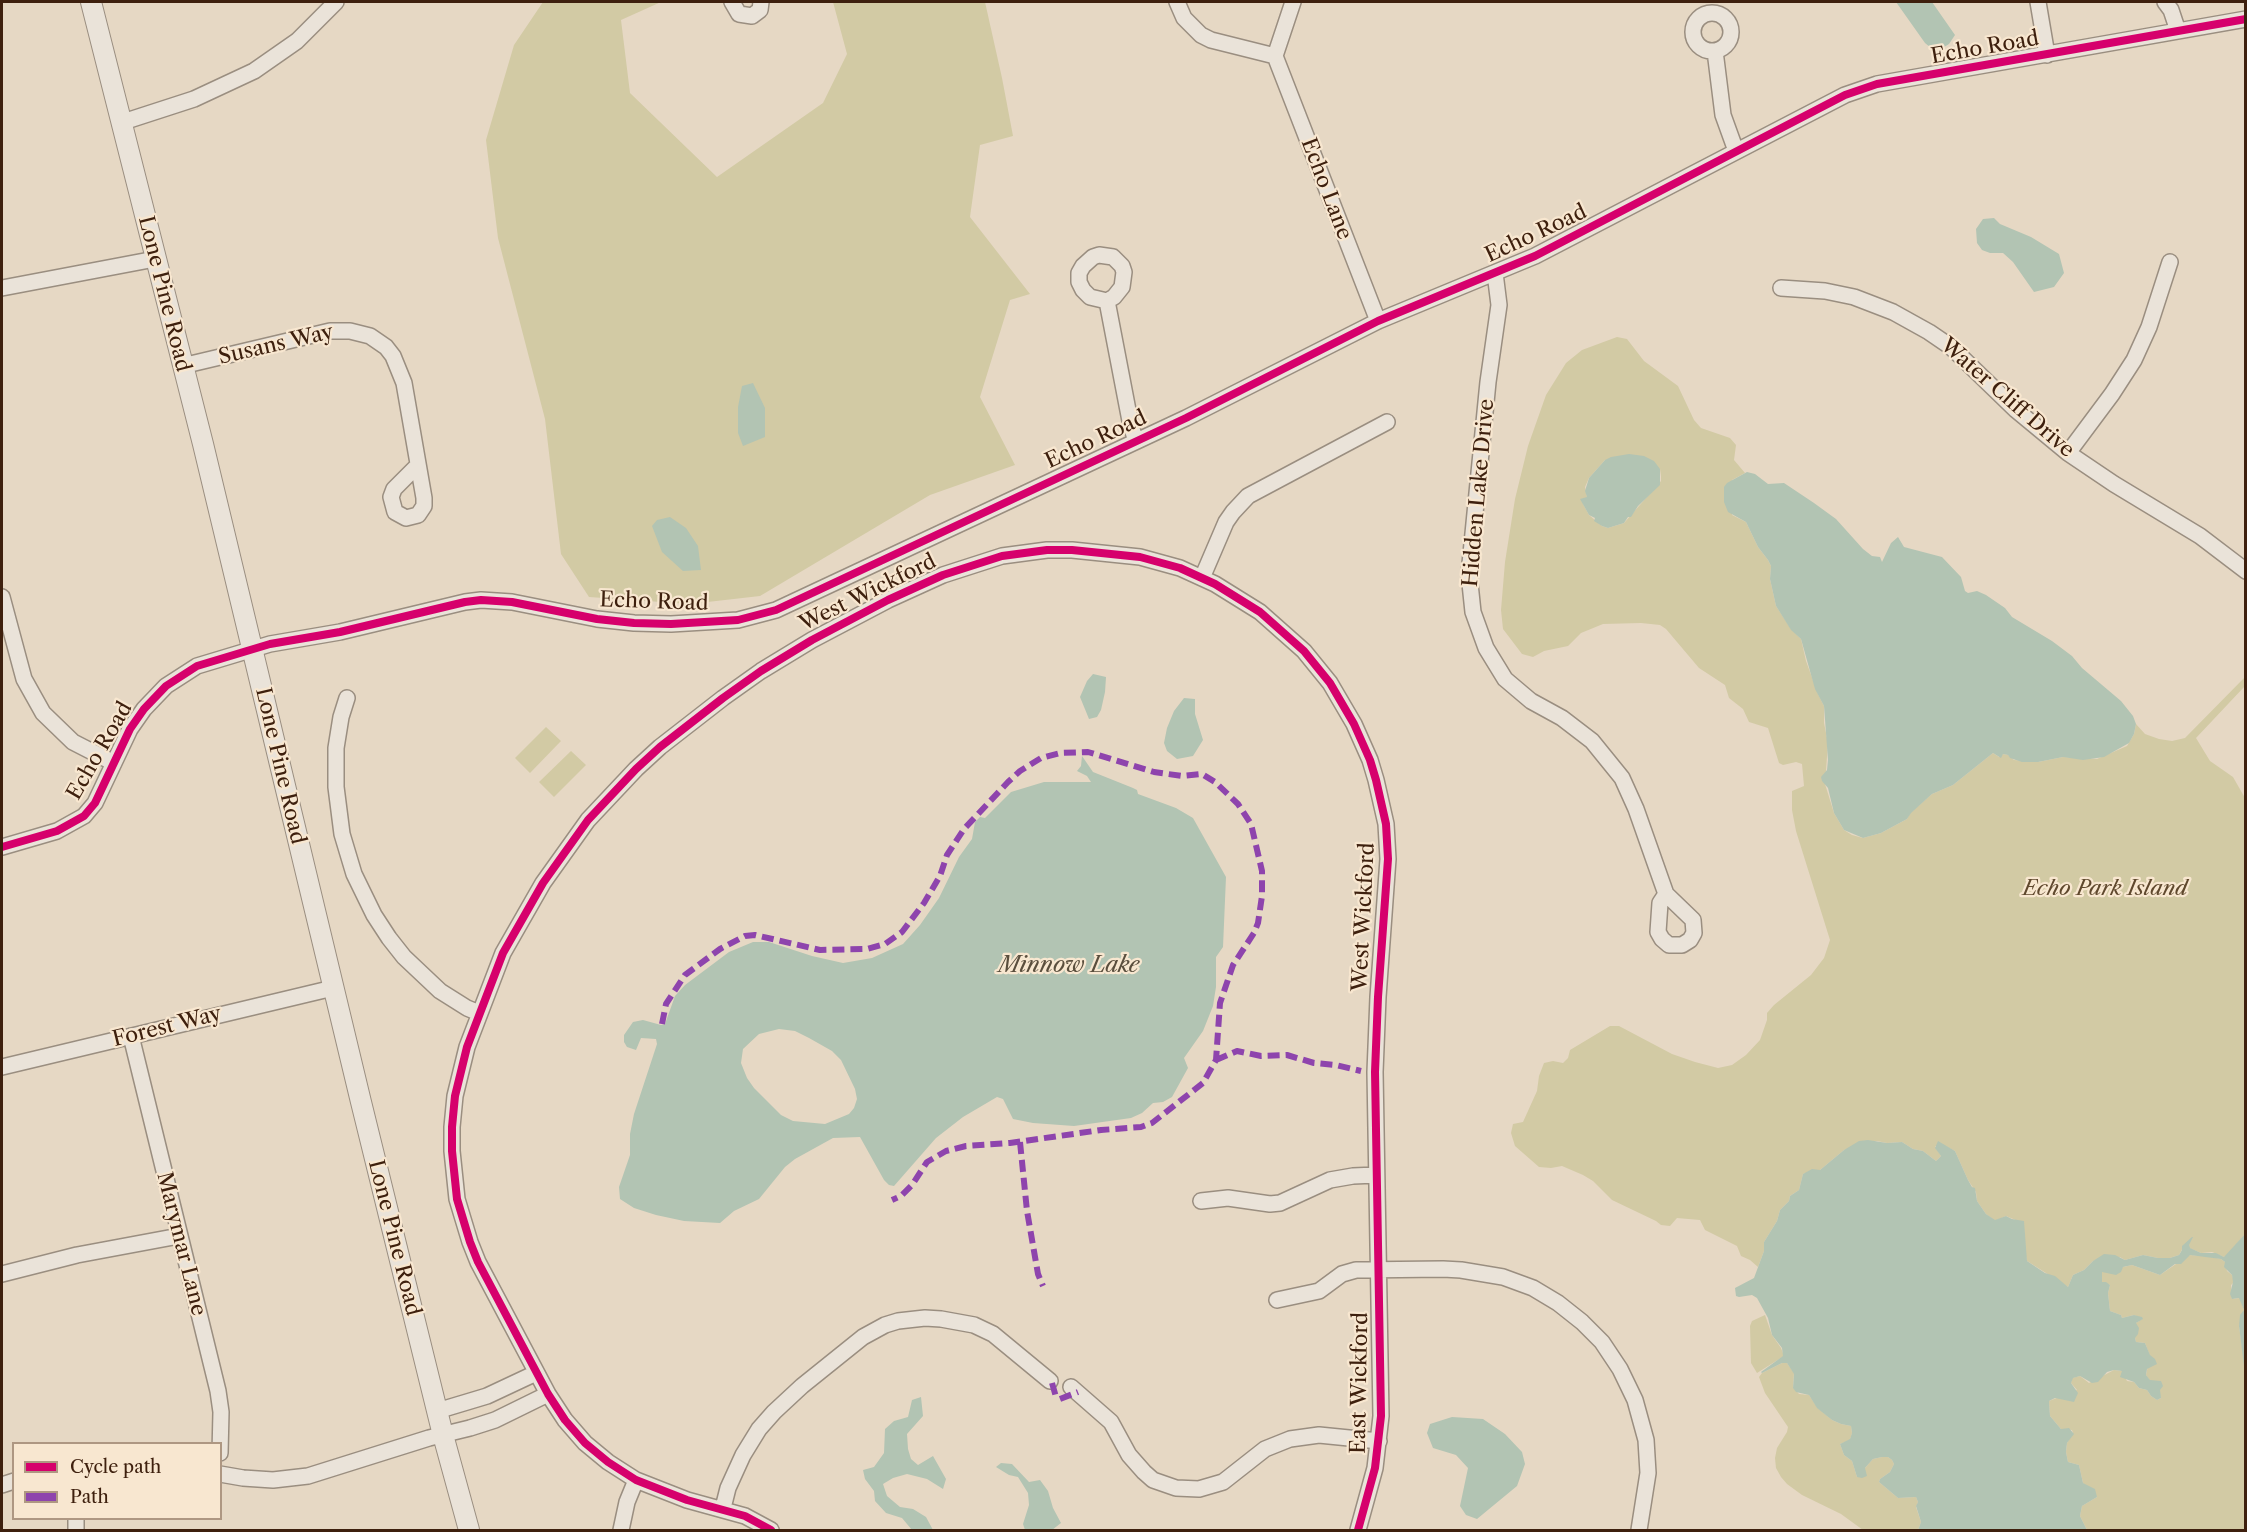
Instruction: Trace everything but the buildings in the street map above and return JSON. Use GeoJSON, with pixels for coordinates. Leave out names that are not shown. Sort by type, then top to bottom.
{"type":"FeatureCollection","features":[{"type":"Feature","properties":{"kind":"street","name":"Lone Pine Road"},"geometry":{"type":"LineString","coordinates":[[91,2],[252,649],[437,1412],[469,1530]]}},
{"type":"Feature","properties":{"kind":"street"},"geometry":{"type":"LineString","coordinates":[[120,123],[194,99],[254,71],[297,40],[336,2]]}},
{"type":"Feature","properties":{"kind":"street"},"geometry":{"type":"LineString","coordinates":[[732,2],[740,14],[752,16],[760,10],[761,2]]}},
{"type":"Feature","properties":{"kind":"street"},"geometry":{"type":"LineString","coordinates":[[1177,2],[1184,18],[1201,35],[1211,40],[1275,56],[1293,2]]}},
{"type":"Feature","properties":{"kind":"street"},"geometry":{"type":"LineString","coordinates":[[2038,2],[2047,56]]}},
{"type":"Feature","properties":{"kind":"street"},"geometry":{"type":"LineString","coordinates":[[2165,2],[2171,10],[2178,31]]}},
{"type":"Feature","properties":{"kind":"street","name":"Echo Road"},"geometry":{"type":"LineString","coordinates":[[2,847],[57,831],[84,816],[95,803],[136,720],[166,686],[197,666],[279,642],[481,600],[512,602],[597,619],[634,623],[712,622],[759,615],[793,604],[1186,418],[1378,321],[1495,273],[1581,233],[1835,100],[1864,88],[2246,19]]}},
{"type":"Feature","properties":{"kind":"street"},"geometry":{"type":"LineString","coordinates":[[1715,51],[1723,115],[1736,151]]}},
{"type":"Feature","properties":{"kind":"street","name":"Echo Lane"},"geometry":{"type":"LineString","coordinates":[[1275,56],[1378,321]]}},
{"type":"Feature","properties":{"kind":"street"},"geometry":{"type":"LineString","coordinates":[[2,288],[155,259]]}},
{"type":"Feature","properties":{"kind":"street"},"geometry":{"type":"LineString","coordinates":[[2068,453],[2134,360],[2150,327],[2170,262]]}},
{"type":"Feature","properties":{"kind":"street","name":"Hidden Lake Drive"},"geometry":{"type":"LineString","coordinates":[[1495,273],[1499,305],[1488,382],[1470,574],[1473,612],[1486,648],[1505,679],[1531,701],[1578,729],[1614,766],[1636,809],[1658,877],[1666,894]]}},
{"type":"Feature","properties":{"kind":"street","name":"Water Cliff Drive"},"geometry":{"type":"LineString","coordinates":[[1781,288],[1825,291],[1854,297],[1909,320],[1951,347],[2016,410],[2068,453],[2200,536],[2246,570]]}},
{"type":"Feature","properties":{"kind":"street"},"geometry":{"type":"LineString","coordinates":[[1107,301],[1131,426],[1136,441]]}},
{"type":"Feature","properties":{"kind":"street","name":"Susans Way"},"geometry":{"type":"LineString","coordinates":[[182,366],[330,331],[350,330],[370,336],[386,347],[401,372],[418,465]]}},
{"type":"Feature","properties":{"kind":"street"},"geometry":{"type":"LineString","coordinates":[[1202,578],[1226,522],[1248,496],[1387,422]]}},
{"type":"Feature","properties":{"kind":"street","name":"West Wickford"},"geometry":{"type":"LineString","coordinates":[[536,1373],[478,1262],[466,1232],[457,1199],[452,1151],[455,1096],[467,1047],[503,953],[531,902],[554,865],[588,820],[660,747],[723,698],[794,651],[856,616],[943,575],[1002,556],[1055,550],[1114,553],[1158,561],[1202,578],[1248,604],[1274,623],[1304,651],[1330,683],[1349,714],[1370,760],[1376,780],[1386,824],[1388,859],[1376,1048],[1379,1270]]}},
{"type":"Feature","properties":{"kind":"street"},"geometry":{"type":"LineString","coordinates":[[2,597],[24,679],[43,713],[73,742],[114,763]]}},
{"type":"Feature","properties":{"kind":"street"},"geometry":{"type":"LineString","coordinates":[[347,698],[336,748],[336,787],[342,834],[354,874],[374,915],[404,957],[446,995],[479,1013]]}},
{"type":"Feature","properties":{"kind":"street","name":"Forest Way"},"geometry":{"type":"LineString","coordinates":[[2,1067],[333,988]]}},
{"type":"Feature","properties":{"kind":"street","name":"Marymar Lane"},"geometry":{"type":"LineString","coordinates":[[131,1036],[218,1391],[221,1412],[220,1442]]}},
{"type":"Feature","properties":{"kind":"street"},"geometry":{"type":"LineString","coordinates":[[1200,1201],[1228,1198],[1280,1203],[1330,1180],[1376,1175]]}},
{"type":"Feature","properties":{"kind":"street"},"geometry":{"type":"LineString","coordinates":[[2,1274],[77,1254],[179,1236]]}},
{"type":"Feature","properties":{"kind":"street","name":"East Wickford"},"geometry":{"type":"LineString","coordinates":[[1358,1530],[1368,1500],[1379,1441],[1381,1368],[1379,1270]]}},
{"type":"Feature","properties":{"kind":"street"},"geometry":{"type":"LineString","coordinates":[[1277,1300],[1319,1291],[1349,1271],[1461,1270],[1503,1277],[1533,1288],[1558,1303],[1592,1331],[1611,1353],[1626,1379],[1643,1425],[1648,1473],[1639,1530]]}},
{"type":"Feature","properties":{"kind":"street"},"geometry":{"type":"LineString","coordinates":[[723,1508],[728,1488],[743,1455],[759,1429],[774,1412],[802,1386],[863,1337],[885,1325],[925,1318],[974,1325],[993,1334],[1050,1381]]}},
{"type":"Feature","properties":{"kind":"street"},"geometry":{"type":"LineString","coordinates":[[437,1412],[469,1403],[536,1373],[565,1420],[585,1443],[608,1462],[636,1480],[687,1500],[723,1508],[745,1516],[771,1530]]}},
{"type":"Feature","properties":{"kind":"street"},"geometry":{"type":"LineString","coordinates":[[514,1384],[525,1406]]}},
{"type":"Feature","properties":{"kind":"street"},"geometry":{"type":"LineString","coordinates":[[1071,1387],[1111,1422],[1129,1455],[1143,1472],[1153,1480],[1176,1488],[1199,1489],[1223,1482],[1265,1449],[1290,1439],[1318,1435],[1379,1441]]}},
{"type":"Feature","properties":{"kind":"street"},"geometry":{"type":"LineString","coordinates":[[222,1473],[258,1480],[290,1479],[317,1474],[486,1423],[548,1394]]}},
{"type":"Feature","properties":{"kind":"street"},"geometry":{"type":"LineString","coordinates":[[621,1530],[625,1510],[636,1480]]}},
{"type":"Feature","properties":{"kind":"green space"},"geometry":{"type":"Polygon","coordinates":[[[543,2],[661,2],[621,20],[630,93],[717,177],[823,103],[847,54],[833,2],[985,2],[1013,136],[980,145],[970,217],[1030,294],[1010,300],[980,397],[1015,465],[930,495],[760,596],[690,604],[589,597],[561,554],[545,419],[498,238],[486,140],[514,45],[543,2]]]}},
{"type":"Feature","properties":{"kind":"green space","name":"Echo Park Island"},"geometry":{"type":"Polygon","coordinates":[[[1617,337],[1627,339],[1644,361],[1678,386],[1694,420],[1701,428],[1730,438],[1736,445],[1734,460],[1745,473],[1732,480],[1732,515],[1746,522],[1758,547],[1768,560],[1771,566],[1770,579],[1776,606],[1791,629],[1801,639],[1806,661],[1824,706],[1824,723],[1828,743],[1825,784],[1834,813],[1844,830],[1852,835],[1863,838],[1881,833],[1907,819],[1910,813],[1932,794],[1953,785],[1993,753],[1999,757],[2003,754],[2008,755],[2014,760],[2038,762],[2063,757],[2097,759],[2127,746],[2134,734],[2136,724],[2145,734],[2159,739],[2172,741],[2185,738],[2245,677],[2245,686],[2196,738],[2210,761],[2233,777],[2245,798],[2245,1234],[2227,1256],[2212,1252],[2201,1253],[2185,1244],[2179,1255],[2170,1258],[2143,1255],[2125,1260],[2120,1257],[2093,1261],[2084,1270],[2073,1275],[2068,1287],[2027,1261],[2018,1221],[2006,1216],[1995,1221],[1986,1214],[1977,1201],[1976,1192],[1955,1151],[1945,1146],[1935,1146],[1941,1156],[1936,1161],[1923,1151],[1913,1149],[1902,1142],[1877,1141],[1844,1150],[1820,1170],[1803,1174],[1799,1190],[1790,1196],[1789,1201],[1780,1210],[1777,1221],[1764,1242],[1764,1251],[1758,1267],[1741,1256],[1737,1246],[1705,1230],[1700,1220],[1677,1218],[1670,1226],[1661,1225],[1612,1200],[1593,1181],[1583,1175],[1562,1166],[1539,1167],[1515,1146],[1511,1133],[1513,1124],[1523,1122],[1537,1091],[1544,1063],[1553,1061],[1563,1063],[1568,1058],[1570,1050],[1610,1026],[1619,1026],[1672,1054],[1695,1062],[1718,1068],[1732,1065],[1746,1055],[1760,1040],[1767,1013],[1774,1005],[1811,975],[1824,958],[1830,940],[1796,831],[1792,810],[1792,791],[1804,786],[1802,764],[1796,762],[1783,765],[1779,763],[1768,728],[1749,722],[1743,709],[1729,698],[1725,685],[1699,668],[1660,625],[1603,624],[1581,633],[1568,646],[1544,651],[1533,657],[1522,654],[1503,629],[1501,610],[1505,562],[1515,499],[1528,446],[1546,395],[1566,363],[1582,350],[1617,337]],[[1605,460],[1589,478],[1585,487],[1587,497],[1583,504],[1589,515],[1608,528],[1624,523],[1661,481],[1660,469],[1605,460]]]}},
{"type":"Feature","properties":{"kind":"green space"},"geometry":{"type":"Polygon","coordinates":[[[546,727],[561,741],[530,773],[515,758],[546,727]]]}},
{"type":"Feature","properties":{"kind":"green space"},"geometry":{"type":"Polygon","coordinates":[[[571,751],[586,765],[554,797],[539,782],[571,751]]]}},
{"type":"Feature","properties":{"kind":"green space"},"geometry":{"type":"Polygon","coordinates":[[[2189,1255],[2207,1256],[2225,1262],[2227,1271],[2232,1275],[2234,1282],[2231,1285],[2232,1299],[2240,1298],[2244,1310],[2239,1326],[2246,1374],[2245,1530],[2087,1530],[2080,1516],[2082,1506],[2097,1497],[2083,1483],[2079,1465],[2068,1462],[2067,1443],[2073,1433],[2072,1430],[2061,1429],[2050,1416],[2049,1401],[2077,1390],[2071,1383],[2072,1378],[2080,1376],[2089,1383],[2114,1370],[2122,1371],[2127,1381],[2134,1382],[2139,1388],[2147,1390],[2157,1400],[2161,1398],[2146,1375],[2150,1356],[2145,1343],[2136,1342],[2135,1338],[2136,1323],[2142,1319],[2134,1315],[2122,1318],[2121,1315],[2110,1311],[2108,1293],[2110,1285],[2102,1282],[2102,1272],[2132,1265],[2160,1275],[2189,1255]]]}},
{"type":"Feature","properties":{"kind":"green space"},"geometry":{"type":"Polygon","coordinates":[[[1765,1315],[1772,1335],[1784,1356],[1757,1373],[1751,1363],[1750,1326],[1752,1321],[1765,1315]]]}},
{"type":"Feature","properties":{"kind":"green space"},"geometry":{"type":"Polygon","coordinates":[[[1782,1363],[1787,1363],[1794,1373],[1793,1387],[1799,1394],[1809,1395],[1817,1407],[1832,1420],[1851,1426],[1850,1440],[1840,1444],[1844,1455],[1852,1461],[1857,1477],[1873,1459],[1888,1457],[1892,1460],[1894,1464],[1890,1472],[1879,1482],[1898,1498],[1916,1497],[1918,1502],[1916,1507],[1921,1522],[1918,1530],[1863,1530],[1841,1514],[1802,1495],[1781,1477],[1776,1468],[1775,1458],[1777,1448],[1788,1427],[1765,1393],[1759,1377],[1762,1373],[1782,1363]]]}},
{"type":"Feature","properties":{"kind":"water"},"geometry":{"type":"Polygon","coordinates":[[[1896,2],[1932,2],[1955,35],[1949,44],[1936,52],[1925,43],[1896,2]]]}},
{"type":"Feature","properties":{"kind":"water"},"geometry":{"type":"Polygon","coordinates":[[[1994,218],[2000,224],[2031,237],[2059,254],[2064,273],[2054,287],[2034,292],[2013,262],[2003,253],[1990,253],[1982,250],[1977,243],[1976,229],[1983,219],[1994,218]]]}},
{"type":"Feature","properties":{"kind":"water"},"geometry":{"type":"Polygon","coordinates":[[[753,383],[765,408],[765,437],[743,446],[738,433],[738,407],[742,386],[753,383]]]}},
{"type":"Feature","properties":{"kind":"water"},"geometry":{"type":"Polygon","coordinates":[[[1629,454],[1644,456],[1654,461],[1660,469],[1660,485],[1624,523],[1608,528],[1594,521],[1595,518],[1589,515],[1580,499],[1587,497],[1585,491],[1589,478],[1605,460],[1629,454]]]}},
{"type":"Feature","properties":{"kind":"water"},"geometry":{"type":"Polygon","coordinates":[[[1747,472],[1755,474],[1768,484],[1784,483],[1814,503],[1836,519],[1863,549],[1872,556],[1880,557],[1882,562],[1891,543],[1898,537],[1904,547],[1942,557],[1961,577],[1965,591],[1968,593],[1977,591],[1986,595],[2005,608],[2012,617],[2052,641],[2072,656],[2082,668],[2121,701],[2133,716],[2136,724],[2129,743],[2104,757],[2083,760],[2063,757],[2038,762],[2022,762],[2008,755],[2003,754],[2001,758],[1993,753],[1953,785],[1932,794],[1907,819],[1881,833],[1863,838],[1844,830],[1834,813],[1828,788],[1821,777],[1827,770],[1828,760],[1824,706],[1815,689],[1801,639],[1791,630],[1776,606],[1770,579],[1771,566],[1768,560],[1758,547],[1746,522],[1728,512],[1724,502],[1724,487],[1727,483],[1747,472]]]}},
{"type":"Feature","properties":{"kind":"water"},"geometry":{"type":"Polygon","coordinates":[[[670,517],[686,528],[698,546],[701,570],[683,571],[662,552],[652,526],[657,520],[670,517]]]}},
{"type":"Feature","properties":{"kind":"water"},"geometry":{"type":"Polygon","coordinates":[[[1093,674],[1106,677],[1105,692],[1097,717],[1089,719],[1080,697],[1093,674]]]}},
{"type":"Feature","properties":{"kind":"water"},"geometry":{"type":"Polygon","coordinates":[[[1184,698],[1195,699],[1195,714],[1203,740],[1193,756],[1177,759],[1167,751],[1164,743],[1174,711],[1184,698]]]}},
{"type":"Feature","properties":{"kind":"water","name":"Minnow Lake"},"geometry":{"type":"Polygon","coordinates":[[[1082,756],[1093,772],[1133,788],[1138,794],[1176,808],[1193,818],[1226,877],[1223,947],[1216,957],[1216,987],[1213,1006],[1203,1031],[1184,1058],[1188,1068],[1172,1097],[1163,1102],[1153,1103],[1142,1113],[1131,1118],[1074,1126],[1013,1119],[1003,1099],[997,1097],[963,1117],[936,1138],[894,1186],[884,1180],[860,1137],[833,1138],[795,1159],[785,1167],[759,1199],[734,1211],[720,1223],[684,1221],[656,1215],[634,1208],[620,1199],[619,1187],[630,1155],[630,1134],[634,1114],[657,1044],[656,1039],[641,1038],[636,1050],[627,1047],[624,1035],[633,1022],[643,1020],[665,1024],[675,996],[685,985],[729,952],[753,942],[769,942],[843,963],[872,958],[903,944],[939,898],[959,857],[972,839],[975,822],[980,817],[985,818],[1011,792],[1044,782],[1091,782],[1087,776],[1077,771],[1081,766],[1082,756]],[[779,1029],[759,1034],[743,1049],[741,1063],[747,1078],[781,1115],[793,1121],[825,1124],[849,1114],[857,1099],[855,1089],[841,1060],[832,1051],[795,1031],[779,1029]]]}},
{"type":"Feature","properties":{"kind":"water"},"geometry":{"type":"Polygon","coordinates":[[[1859,1141],[1887,1143],[1902,1142],[1913,1149],[1923,1151],[1936,1161],[1941,1156],[1935,1148],[1938,1141],[1955,1151],[1968,1180],[1975,1188],[1977,1201],[1986,1214],[1995,1220],[2006,1216],[2024,1221],[2027,1261],[2045,1273],[2055,1276],[2068,1287],[2073,1275],[2084,1270],[2104,1254],[2115,1255],[2125,1260],[2143,1255],[2170,1258],[2179,1255],[2182,1246],[2193,1237],[2190,1248],[2201,1253],[2216,1253],[2224,1257],[2245,1234],[2245,1374],[2239,1326],[2240,1315],[2244,1310],[2239,1298],[2232,1299],[2230,1294],[2232,1275],[2224,1267],[2225,1262],[2221,1259],[2190,1255],[2181,1264],[2175,1264],[2160,1275],[2132,1265],[2123,1267],[2116,1275],[2102,1272],[2102,1282],[2110,1285],[2108,1293],[2110,1311],[2121,1315],[2122,1318],[2134,1315],[2142,1317],[2143,1319],[2136,1323],[2139,1328],[2135,1338],[2136,1342],[2145,1343],[2157,1364],[2147,1369],[2146,1375],[2150,1380],[2161,1381],[2163,1386],[2160,1390],[2161,1398],[2157,1400],[2147,1390],[2120,1377],[2122,1371],[2114,1370],[2107,1372],[2098,1382],[2092,1383],[2080,1376],[2073,1378],[2071,1383],[2078,1393],[2074,1402],[2055,1398],[2049,1401],[2050,1416],[2061,1429],[2069,1428],[2074,1434],[2067,1443],[2068,1462],[2079,1465],[2083,1483],[2095,1489],[2097,1497],[2082,1506],[2080,1516],[2087,1530],[1918,1530],[1921,1522],[1916,1497],[1898,1498],[1879,1482],[1890,1472],[1894,1464],[1892,1460],[1888,1457],[1873,1459],[1865,1468],[1867,1476],[1857,1477],[1852,1461],[1844,1455],[1840,1444],[1850,1439],[1851,1426],[1832,1420],[1817,1408],[1809,1395],[1796,1392],[1793,1388],[1794,1374],[1787,1363],[1761,1372],[1783,1356],[1782,1348],[1772,1335],[1768,1318],[1757,1298],[1752,1295],[1736,1296],[1735,1288],[1754,1278],[1764,1251],[1764,1242],[1777,1221],[1780,1210],[1789,1201],[1790,1196],[1799,1190],[1803,1174],[1812,1169],[1820,1170],[1844,1150],[1859,1141]]]}},
{"type":"Feature","properties":{"kind":"water"},"geometry":{"type":"Polygon","coordinates":[[[921,1397],[923,1416],[907,1434],[908,1449],[911,1459],[918,1465],[933,1456],[946,1479],[943,1489],[927,1479],[907,1474],[883,1484],[887,1496],[900,1507],[913,1509],[926,1517],[933,1530],[912,1530],[902,1518],[886,1513],[875,1501],[874,1491],[865,1479],[863,1470],[874,1467],[884,1453],[885,1429],[894,1421],[908,1417],[912,1400],[921,1397]]]}},
{"type":"Feature","properties":{"kind":"water"},"geometry":{"type":"Polygon","coordinates":[[[1452,1417],[1483,1419],[1505,1434],[1522,1452],[1525,1464],[1517,1486],[1477,1519],[1466,1515],[1460,1506],[1468,1468],[1456,1455],[1433,1448],[1427,1433],[1430,1424],[1452,1417]]]}},
{"type":"Feature","properties":{"kind":"water"},"geometry":{"type":"Polygon","coordinates":[[[1001,1463],[1012,1464],[1029,1482],[1040,1480],[1048,1491],[1061,1523],[1052,1530],[1025,1530],[1023,1524],[1029,1505],[1028,1493],[1018,1477],[1009,1475],[996,1467],[1001,1463]]]}},
{"type":"Feature","properties":{"kind":"marked path"},"geometry":{"type":"LineString","coordinates":[[662,1024],[666,1004],[685,975],[720,949],[745,936],[755,935],[820,950],[867,949],[885,944],[902,932],[924,903],[940,876],[947,855],[964,829],[1008,782],[1020,771],[1041,758],[1060,753],[1088,752],[1154,772],[1182,776],[1202,774],[1215,782],[1238,804],[1251,824],[1262,871],[1262,896],[1258,923],[1233,965],[1220,1003],[1216,1060],[1203,1083],[1152,1123],[1141,1127],[966,1146],[946,1151],[927,1162],[912,1185],[901,1196],[892,1200]]}},
{"type":"Feature","properties":{"kind":"marked path"},"geometry":{"type":"LineString","coordinates":[[1216,1060],[1237,1051],[1261,1056],[1287,1055],[1314,1063],[1361,1071]]}},
{"type":"Feature","properties":{"kind":"marked path"},"geometry":{"type":"LineString","coordinates":[[1020,1142],[1027,1211],[1038,1274],[1043,1286]]}},
{"type":"Feature","properties":{"kind":"marked path"},"geometry":{"type":"LineString","coordinates":[[1052,1383],[1056,1397]]}},
{"type":"Feature","properties":{"kind":"marked path"},"geometry":{"type":"LineString","coordinates":[[1060,1399],[1078,1392]]}},
{"type":"Feature","properties":{"kind":"cycle path"},"geometry":{"type":"LineString","coordinates":[[2,847],[57,831],[84,816],[95,803],[130,729],[144,709],[166,686],[197,666],[270,644],[340,632],[481,600],[512,602],[597,619],[634,623],[671,624],[738,620],[776,610],[1186,418],[1378,321],[1535,256],[1845,95],[1877,84],[2246,19]]}},
{"type":"Feature","properties":{"kind":"cycle path"},"geometry":{"type":"LineString","coordinates":[[771,1530],[745,1516],[687,1500],[636,1480],[608,1462],[585,1443],[565,1420],[548,1394],[478,1262],[457,1199],[452,1127],[455,1096],[467,1047],[503,953],[543,883],[588,820],[660,747],[761,671],[812,640],[888,600],[943,575],[1002,556],[1047,550],[1072,550],[1140,557],[1180,568],[1215,584],[1260,612],[1304,651],[1330,683],[1354,724],[1370,760],[1386,824],[1388,859],[1375,1072],[1381,1416],[1375,1468],[1358,1530]]}}]}
